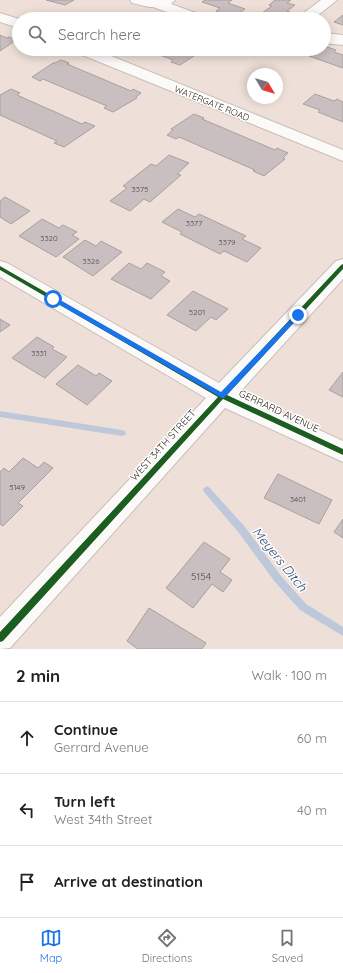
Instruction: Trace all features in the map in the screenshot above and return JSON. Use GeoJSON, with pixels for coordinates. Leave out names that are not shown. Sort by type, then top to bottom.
{"type":"FeatureCollection","features":[{"type":"Feature","properties":{"kind":"street"},"geometry":{"type":"LineString","coordinates":[[137,0],[143,2],[162,2],[184,12]]}},
{"type":"Feature","properties":{"kind":"street"},"geometry":{"type":"LineString","coordinates":[[315,12],[330,0]]}},
{"type":"Feature","properties":{"kind":"street"},"geometry":{"type":"LineString","coordinates":[[0,17],[12,21]]}},
{"type":"Feature","properties":{"kind":"street"},"geometry":{"type":"LineString","coordinates":[[331,39],[343,40]]}},
{"type":"Feature","properties":{"kind":"street","name":"WATERGATE ROAD"},"geometry":{"type":"LineString","coordinates":[[97,56],[343,156]]}},
{"type":"Feature","properties":{"kind":"street","name":"WEST 34TH STREET"},"geometry":{"type":"LineString","coordinates":[[0,638],[343,266]]}},
{"type":"Feature","properties":{"kind":"street","name":"GERRARD AVENUE"},"geometry":{"type":"LineString","coordinates":[[0,268],[222,396],[343,452]]}},
{"type":"Feature","properties":{"kind":"building"},"geometry":{"type":"Polygon","coordinates":[[[46,0],[74,0],[65,5],[46,0]]]}},
{"type":"Feature","properties":{"kind":"building"},"geometry":{"type":"Polygon","coordinates":[[[205,0],[232,0],[228,3],[245,9],[240,12],[219,12],[216,11],[220,8],[202,2],[205,0]]]}},
{"type":"Feature","properties":{"kind":"building"},"geometry":{"type":"Polygon","coordinates":[[[275,0],[291,0],[287,3],[295,5],[287,11],[290,12],[263,12],[272,6],[269,5],[275,0]]]}},
{"type":"Feature","properties":{"kind":"building"},"geometry":{"type":"Polygon","coordinates":[[[343,15],[343,25],[334,22],[343,15]]]}},
{"type":"Feature","properties":{"kind":"building"},"geometry":{"type":"Polygon","coordinates":[[[0,35],[12,38],[12,43],[0,51],[0,35]]]}},
{"type":"Feature","properties":{"kind":"building"},"geometry":{"type":"Polygon","coordinates":[[[331,48],[336,50],[334,52],[343,55],[343,68],[309,56],[331,56],[331,48]]]}},
{"type":"Feature","properties":{"kind":"building"},"geometry":{"type":"Polygon","coordinates":[[[162,56],[194,56],[180,65],[171,62],[173,60],[162,56]]]}},
{"type":"Feature","properties":{"kind":"building"},"geometry":{"type":"Polygon","coordinates":[[[61,60],[69,63],[67,64],[131,91],[133,89],[141,93],[136,97],[137,98],[113,112],[104,108],[107,106],[43,79],[40,81],[32,77],[53,63],[61,60]]]}},
{"type":"Feature","properties":{"kind":"building"},"geometry":{"type":"Polygon","coordinates":[[[11,89],[20,93],[17,95],[82,124],[85,122],[95,126],[64,147],[54,143],[57,141],[0,115],[0,95],[11,89]]]}},
{"type":"Feature","properties":{"kind":"building"},"geometry":{"type":"Polygon","coordinates":[[[315,94],[334,101],[337,99],[343,102],[343,122],[318,112],[320,110],[303,104],[315,94]]]}},
{"type":"Feature","properties":{"kind":"building"},"geometry":{"type":"Polygon","coordinates":[[[194,114],[204,118],[202,119],[275,150],[277,148],[288,153],[283,158],[285,159],[264,176],[253,171],[255,170],[179,137],[176,139],[167,135],[173,130],[171,129],[194,114]]]}},
{"type":"Feature","properties":{"kind":"building"},"geometry":{"type":"Polygon","coordinates":[[[169,155],[189,163],[177,174],[181,175],[150,202],[144,199],[130,211],[110,201],[127,188],[123,186],[151,164],[156,166],[169,155]]]}},
{"type":"Feature","properties":{"kind":"building"},"geometry":{"type":"Polygon","coordinates":[[[5,197],[30,211],[11,224],[0,217],[0,201],[5,197]]]}},
{"type":"Feature","properties":{"kind":"building"},"geometry":{"type":"Polygon","coordinates":[[[178,209],[195,217],[199,214],[246,236],[242,239],[261,248],[247,262],[224,251],[220,254],[180,234],[182,232],[162,222],[178,209]]]}},
{"type":"Feature","properties":{"kind":"building"},"geometry":{"type":"Polygon","coordinates":[[[42,219],[59,228],[63,225],[77,232],[72,235],[79,239],[56,257],[19,236],[42,219]]]}},
{"type":"Feature","properties":{"kind":"building"},"geometry":{"type":"Polygon","coordinates":[[[85,240],[96,246],[101,241],[122,252],[93,276],[63,257],[85,240]]]}},
{"type":"Feature","properties":{"kind":"building"},"geometry":{"type":"Polygon","coordinates":[[[129,263],[141,269],[147,263],[165,272],[161,276],[170,281],[151,299],[111,279],[129,263]]]}},
{"type":"Feature","properties":{"kind":"building"},"geometry":{"type":"Polygon","coordinates":[[[193,291],[228,309],[216,320],[211,317],[196,331],[167,315],[193,291]]]}},
{"type":"Feature","properties":{"kind":"building"},"geometry":{"type":"Polygon","coordinates":[[[0,319],[10,325],[0,332],[0,319]]]}},
{"type":"Feature","properties":{"kind":"building"},"geometry":{"type":"Polygon","coordinates":[[[37,337],[54,347],[52,349],[67,357],[45,378],[12,358],[37,337]]]}},
{"type":"Feature","properties":{"kind":"building"},"geometry":{"type":"Polygon","coordinates":[[[78,365],[96,376],[99,373],[112,381],[87,405],[56,384],[78,365]]]}},
{"type":"Feature","properties":{"kind":"building"},"geometry":{"type":"Polygon","coordinates":[[[343,372],[343,397],[329,390],[343,372]]]}},
{"type":"Feature","properties":{"kind":"building"},"geometry":{"type":"Polygon","coordinates":[[[23,458],[38,468],[44,462],[53,468],[18,503],[23,506],[3,526],[0,524],[0,472],[4,468],[9,472],[23,458]]]}},
{"type":"Feature","properties":{"kind":"building"},"geometry":{"type":"Polygon","coordinates":[[[278,474],[332,500],[319,524],[264,498],[278,474]]]}},
{"type":"Feature","properties":{"kind":"building"},"geometry":{"type":"Polygon","coordinates":[[[343,519],[343,538],[334,532],[343,519]]]}},
{"type":"Feature","properties":{"kind":"building"},"geometry":{"type":"Polygon","coordinates":[[[204,542],[230,559],[220,572],[232,580],[223,592],[212,584],[193,608],[166,588],[204,542]]]}},
{"type":"Feature","properties":{"kind":"building"},"geometry":{"type":"Polygon","coordinates":[[[149,608],[206,643],[202,649],[138,649],[127,641],[149,608]]]}},
{"type":"Feature","properties":{"kind":"waterway","name":"Meyers Ditch"},"geometry":{"type":"LineString","coordinates":[[0,414],[122,433]]}},
{"type":"Feature","properties":{"kind":"waterway","name":"Meyers Ditch"},"geometry":{"type":"LineString","coordinates":[[207,490],[242,530],[278,579],[303,607],[343,632]]}},
{"type":"Feature","properties":{"kind":"cycle path"},"geometry":{"type":"LineString","coordinates":[[0,638],[343,266]]}},
{"type":"Feature","properties":{"kind":"cycle path"},"geometry":{"type":"LineString","coordinates":[[0,268],[222,396],[343,452]]}},
{"type":"Feature","properties":{"kind":"route"},"geometry":{"type":"LineString","coordinates":[[53,299],[222,396],[298,315]]}}]}
